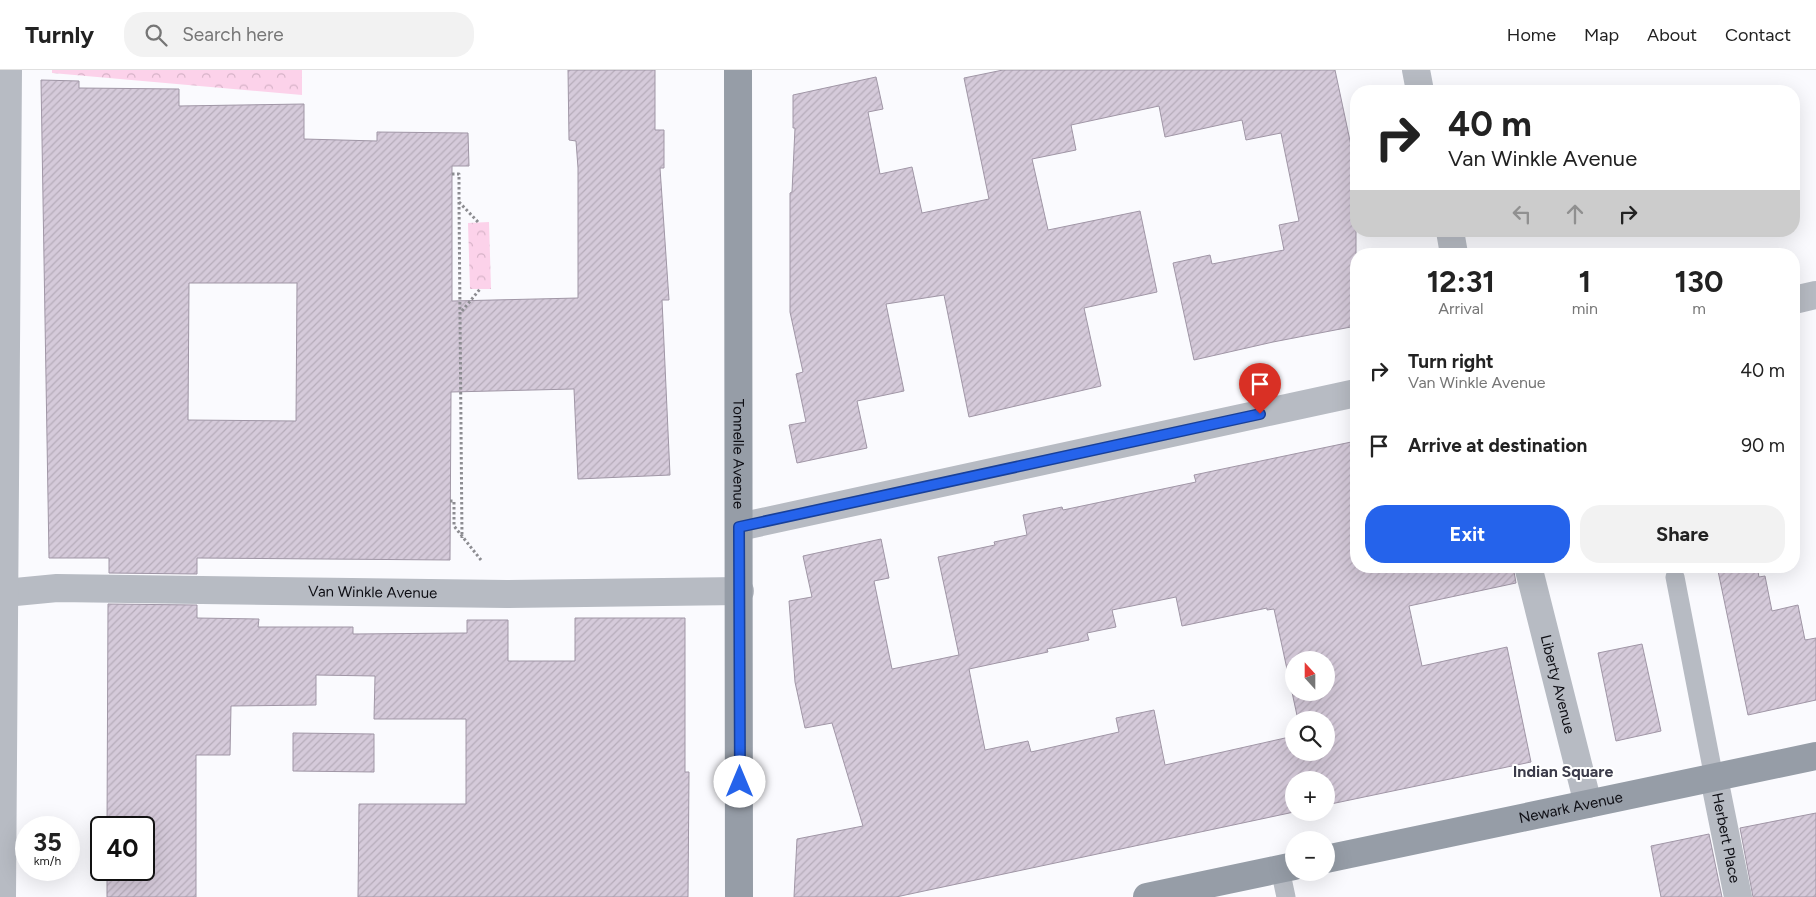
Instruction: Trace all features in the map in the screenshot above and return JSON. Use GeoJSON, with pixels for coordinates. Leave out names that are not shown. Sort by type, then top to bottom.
{"type":"FeatureCollection","features":[{"type":"Feature","properties":{"kind":"street"},"geometry":{"type":"LineString","coordinates":[[2,897],[8,70]]}},
{"type":"Feature","properties":{"kind":"street","name":"Tonnelle Avenue"},"geometry":{"type":"LineString","coordinates":[[738,70],[739,897]]}},
{"type":"Feature","properties":{"kind":"street"},"geometry":{"type":"LineString","coordinates":[[1416,70],[1419,85]]}},
{"type":"Feature","properties":{"kind":"street"},"geometry":{"type":"LineString","coordinates":[[1800,299],[1816,295]]}},
{"type":"Feature","properties":{"kind":"street"},"geometry":{"type":"LineString","coordinates":[[739,527],[1350,394]]}},
{"type":"Feature","properties":{"kind":"street","name":"Liberty Avenue"},"geometry":{"type":"LineString","coordinates":[[1530,573],[1588,804]]}},
{"type":"Feature","properties":{"kind":"street","name":"Van Winkle Avenue"},"geometry":{"type":"LineString","coordinates":[[5,593],[57,588],[507,594],[740,591]]}},
{"type":"Feature","properties":{"kind":"street","name":"Newark Avenue"},"geometry":{"type":"LineString","coordinates":[[1335,857],[1816,756]]}},
{"type":"Feature","properties":{"kind":"street","name":"Herbert Place"},"geometry":{"type":"LineString","coordinates":[[1714,778],[1738,897]]}},
{"type":"Feature","properties":{"kind":"street"},"geometry":{"type":"LineString","coordinates":[[1147,897],[1285,867]]}},
{"type":"Feature","properties":{"kind":"lane"},"geometry":{"type":"LineString","coordinates":[[1675,577],[1714,778]]}},
{"type":"Feature","properties":{"kind":"lane"},"geometry":{"type":"LineString","coordinates":[[1286,897],[1287,881]]}},
{"type":"Feature","properties":{"kind":"path"},"geometry":{"type":"LineString","coordinates":[[452,174],[459,174],[462,311],[462,538]]}},
{"type":"Feature","properties":{"kind":"path"},"geometry":{"type":"LineString","coordinates":[[459,202],[479,223]]}},
{"type":"Feature","properties":{"kind":"path"},"geometry":{"type":"LineString","coordinates":[[462,311],[480,290]]}},
{"type":"Feature","properties":{"kind":"path"},"geometry":{"type":"LineString","coordinates":[[450,501],[454,501],[454,526],[485,564]]}},
{"type":"Feature","properties":{"kind":"green space"},"geometry":{"type":"Polygon","coordinates":[[[52,70],[302,70],[302,95],[52,73],[52,70]]]}},
{"type":"Feature","properties":{"kind":"green space"},"geometry":{"type":"Polygon","coordinates":[[[489,222],[491,289],[470,289],[468,223],[489,222]]]}},
{"type":"Feature","properties":{"kind":"building"},"geometry":{"type":"Polygon","coordinates":[[[568,70],[655,70],[655,130],[664,130],[664,168],[660,168],[669,300],[662,300],[670,475],[578,479],[574,389],[451,392],[450,560],[197,558],[197,574],[109,573],[109,558],[49,558],[41,80],[79,81],[79,88],[179,89],[179,106],[304,104],[304,139],[377,141],[377,132],[468,133],[469,166],[452,166],[452,301],[578,298],[578,168],[576,141],[569,140],[568,70]],[[189,283],[188,420],[296,421],[297,283],[189,283]]]}},
{"type":"Feature","properties":{"kind":"building"},"geometry":{"type":"Polygon","coordinates":[[[1003,70],[1335,70],[1350,141],[1350,237],[1356,237],[1356,248],[1350,248],[1350,327],[1194,360],[1173,263],[1210,255],[1212,264],[1284,250],[1279,225],[1299,221],[1281,133],[1246,140],[1242,120],[1165,137],[1159,106],[1071,125],[1076,150],[1032,159],[1048,230],[1140,211],[1157,292],[1084,308],[1101,386],[969,417],[944,295],[886,304],[904,391],[857,401],[867,448],[797,463],[789,425],[806,422],[796,374],[803,372],[790,312],[790,193],[792,192],[795,128],[793,128],[793,95],[876,77],[883,109],[868,112],[880,174],[912,167],[922,213],[989,199],[964,78],[1003,70]]]}},
{"type":"Feature","properties":{"kind":"building"},"geometry":{"type":"Polygon","coordinates":[[[1350,442],[1350,573],[1514,573],[1516,583],[1409,606],[1422,666],[1507,647],[1531,762],[1335,803],[1335,771],[1285,771],[1285,814],[896,897],[794,897],[797,839],[863,826],[832,723],[805,728],[795,682],[789,601],[812,597],[803,556],[881,539],[889,578],[874,581],[892,669],[959,655],[938,557],[995,545],[994,542],[1027,535],[1023,515],[1062,507],[1063,510],[1196,482],[1194,475],[1350,442]],[[1176,597],[1112,610],[1116,627],[1087,633],[1089,640],[1047,649],[1048,652],[969,669],[985,750],[1028,741],[1031,752],[1119,732],[1116,718],[1154,710],[1165,765],[1285,738],[1285,761],[1335,761],[1335,711],[1296,711],[1294,701],[1335,701],[1335,651],[1285,651],[1285,660],[1274,609],[1267,610],[1267,608],[1182,626],[1176,597]]]}},
{"type":"Feature","properties":{"kind":"building"},"geometry":{"type":"Polygon","coordinates":[[[1718,573],[1758,573],[1759,577],[1765,576],[1772,611],[1798,605],[1805,640],[1816,638],[1816,700],[1748,715],[1718,573]]]}},
{"type":"Feature","properties":{"kind":"building"},"geometry":{"type":"Polygon","coordinates":[[[108,604],[197,605],[197,618],[259,619],[258,627],[353,627],[353,634],[467,633],[467,620],[508,620],[508,661],[575,661],[575,618],[685,618],[685,772],[689,772],[688,897],[358,897],[359,804],[466,804],[466,719],[374,719],[375,676],[316,675],[316,705],[231,706],[230,755],[196,755],[196,897],[107,897],[107,881],[155,881],[155,816],[107,816],[108,604]]]}},
{"type":"Feature","properties":{"kind":"building"},"geometry":{"type":"Polygon","coordinates":[[[1642,644],[1661,731],[1616,741],[1598,653],[1642,644]]]}},
{"type":"Feature","properties":{"kind":"building"},"geometry":{"type":"Polygon","coordinates":[[[293,733],[374,734],[374,772],[293,771],[293,733]]]}},
{"type":"Feature","properties":{"kind":"building"},"geometry":{"type":"Polygon","coordinates":[[[1816,813],[1816,897],[1753,897],[1740,828],[1816,813]]]}},
{"type":"Feature","properties":{"kind":"building"},"geometry":{"type":"Polygon","coordinates":[[[1709,834],[1722,897],[1661,897],[1651,846],[1709,834]]]}},
{"type":"Feature","properties":{"kind":"district","name":"Indian Square"},"geometry":{"type":"Point","coordinates":[1563,771]}},
{"type":"Feature","properties":{"kind":"route"},"geometry":{"type":"LineString","coordinates":[[740,782],[739,527],[1260,414]]}}]}
